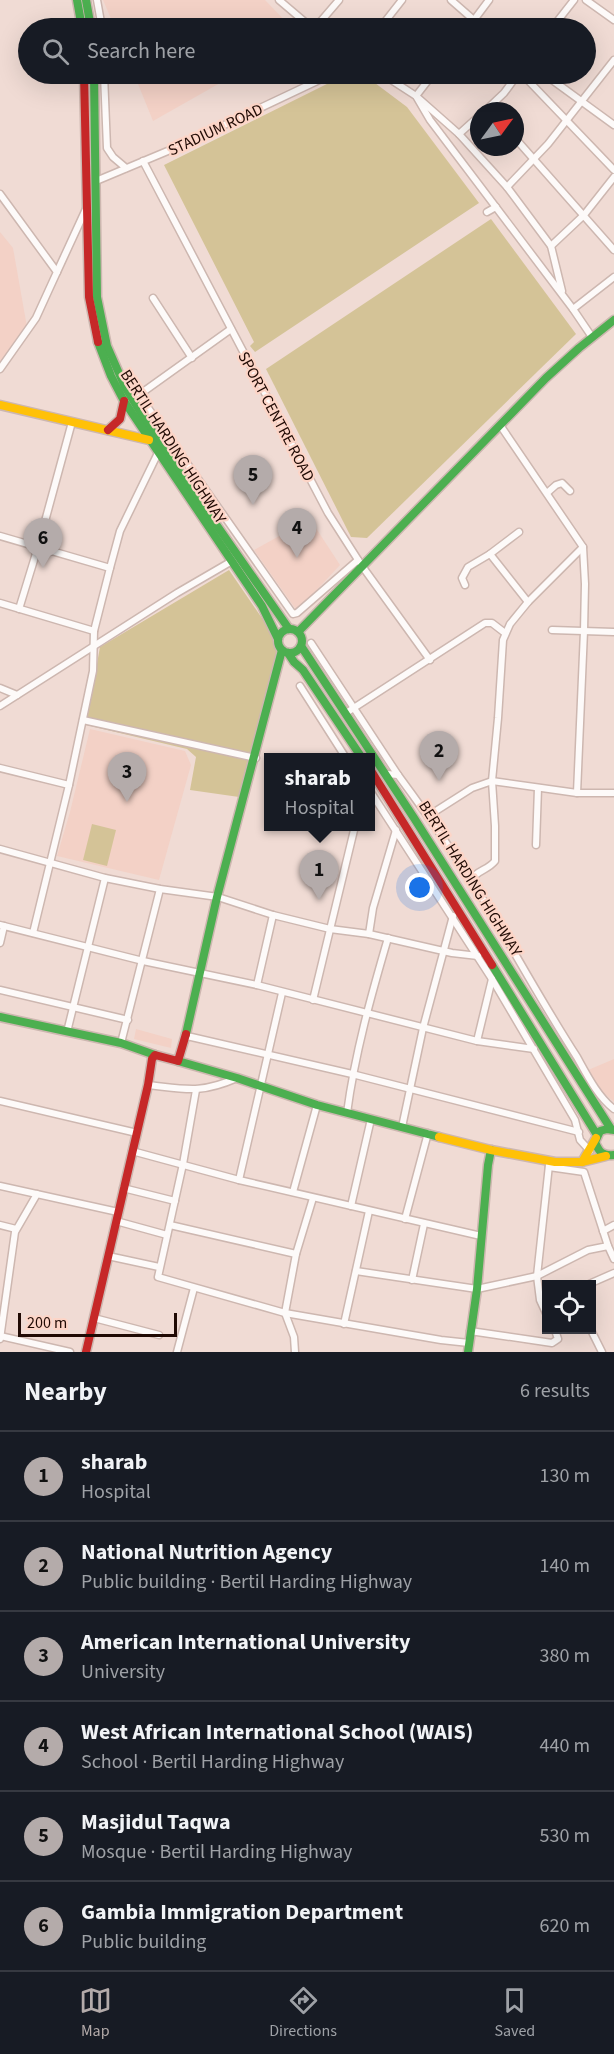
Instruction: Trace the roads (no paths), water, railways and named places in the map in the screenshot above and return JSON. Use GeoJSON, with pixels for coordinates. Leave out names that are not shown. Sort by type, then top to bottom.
{"type":"FeatureCollection","features":[{"type":"Feature","properties":{"kind":"main road"},"geometry":{"type":"LineString","coordinates":[[77,0],[80,18]]}},
{"type":"Feature","properties":{"kind":"main road"},"geometry":{"type":"LineString","coordinates":[[86,0],[89,18]]}},
{"type":"Feature","properties":{"kind":"main road","name":"BERTIL HARDING HIGHWAY"},"geometry":{"type":"LineString","coordinates":[[84,84],[89,297],[94,331],[109,374],[132,398],[149,440],[262,606],[278,639]]}},
{"type":"Feature","properties":{"kind":"main road","name":"BERTIL HARDING HIGHWAY"},"geometry":{"type":"LineString","coordinates":[[94,84],[97,282],[100,318],[111,357],[132,398],[163,448],[293,630]]}},
{"type":"Feature","properties":{"kind":"main road"},"geometry":{"type":"LineString","coordinates":[[359,753],[303,670],[279,645],[278,639],[281,633],[293,630],[591,337],[614,320]]}},
{"type":"Feature","properties":{"kind":"main road"},"geometry":{"type":"LineString","coordinates":[[108,430],[120,419],[132,398]]}},
{"type":"Feature","properties":{"kind":"main road"},"geometry":{"type":"LineString","coordinates":[[0,405],[149,440]]}},
{"type":"Feature","properties":{"kind":"main road"},"geometry":{"type":"LineString","coordinates":[[285,652],[294,652],[301,646],[302,637],[293,630]]}},
{"type":"Feature","properties":{"kind":"main road","name":"BERTIL HARDING HIGHWAY"},"geometry":{"type":"LineString","coordinates":[[301,646],[373,753]]}},
{"type":"Feature","properties":{"kind":"main road"},"geometry":{"type":"LineString","coordinates":[[178,1061],[187,1035],[218,897],[285,652]]}},
{"type":"Feature","properties":{"kind":"main road","name":"BERTIL HARDING HIGHWAY"},"geometry":{"type":"LineString","coordinates":[[375,756],[596,1107],[613,1129]]}},
{"type":"Feature","properties":{"kind":"main road","name":"BERTIL HARDING HIGHWAY"},"geometry":{"type":"LineString","coordinates":[[375,777],[596,1136],[597,1149],[611,1157]]}},
{"type":"Feature","properties":{"kind":"main road"},"geometry":{"type":"LineString","coordinates":[[0,1017],[122,1043],[154,1055],[237,1078],[316,1106],[549,1164],[611,1157]]}},
{"type":"Feature","properties":{"kind":"main road"},"geometry":{"type":"LineString","coordinates":[[86,1352],[154,1055]]}},
{"type":"Feature","properties":{"kind":"main road"},"geometry":{"type":"LineString","coordinates":[[582,1162],[590,1151],[596,1136],[603,1130],[613,1129]]}},
{"type":"Feature","properties":{"kind":"main road"},"geometry":{"type":"LineString","coordinates":[[468,1347],[477,1289],[491,1150]]}},
{"type":"Feature","properties":{"kind":"street"},"geometry":{"type":"LineString","coordinates":[[97,0],[100,18]]}},
{"type":"Feature","properties":{"kind":"street"},"geometry":{"type":"LineString","coordinates":[[279,0],[301,18]]}},
{"type":"Feature","properties":{"kind":"street"},"geometry":{"type":"LineString","coordinates":[[322,18],[339,0]]}},
{"type":"Feature","properties":{"kind":"street"},"geometry":{"type":"LineString","coordinates":[[388,18],[402,0]]}},
{"type":"Feature","properties":{"kind":"street"},"geometry":{"type":"LineString","coordinates":[[451,0],[470,18]]}},
{"type":"Feature","properties":{"kind":"street"},"geometry":{"type":"LineString","coordinates":[[477,18],[489,0]]}},
{"type":"Feature","properties":{"kind":"street"},"geometry":{"type":"LineString","coordinates":[[560,18],[574,0]]}},
{"type":"Feature","properties":{"kind":"street"},"geometry":{"type":"LineString","coordinates":[[586,0],[614,20]]}},
{"type":"Feature","properties":{"kind":"street"},"geometry":{"type":"LineString","coordinates":[[507,187],[567,121],[614,60]]}},
{"type":"Feature","properties":{"kind":"street"},"geometry":{"type":"LineString","coordinates":[[104,84],[106,148],[126,168]]}},
{"type":"Feature","properties":{"kind":"street","name":"STADIUM ROAD"},"geometry":{"type":"LineString","coordinates":[[96,181],[192,141],[311,84]]}},
{"type":"Feature","properties":{"kind":"street"},"geometry":{"type":"LineString","coordinates":[[397,84],[416,96],[459,134],[507,187],[551,246],[563,295]]}},
{"type":"Feature","properties":{"kind":"street"},"geometry":{"type":"LineString","coordinates":[[416,96],[425,84]]}},
{"type":"Feature","properties":{"kind":"street"},"geometry":{"type":"LineString","coordinates":[[495,102],[512,84]]}},
{"type":"Feature","properties":{"kind":"street"},"geometry":{"type":"LineString","coordinates":[[530,84],[614,170]]}},
{"type":"Feature","properties":{"kind":"street"},"geometry":{"type":"LineString","coordinates":[[558,84],[614,125]]}},
{"type":"Feature","properties":{"kind":"street"},"geometry":{"type":"LineString","coordinates":[[416,96],[430,120],[563,295],[591,337]]}},
{"type":"Feature","properties":{"kind":"street"},"geometry":{"type":"LineString","coordinates":[[459,134],[470,124]]}},
{"type":"Feature","properties":{"kind":"street"},"geometry":{"type":"LineString","coordinates":[[524,148],[614,250]]}},
{"type":"Feature","properties":{"kind":"street","name":"SPORT CENTRE ROAD"},"geometry":{"type":"LineString","coordinates":[[143,161],[328,513],[360,563],[430,660]]}},
{"type":"Feature","properties":{"kind":"street"},"geometry":{"type":"LineString","coordinates":[[551,246],[584,215],[614,177]]}},
{"type":"Feature","properties":{"kind":"street"},"geometry":{"type":"LineString","coordinates":[[0,194],[57,272]]}},
{"type":"Feature","properties":{"kind":"street"},"geometry":{"type":"LineString","coordinates":[[487,212],[496,207]]}},
{"type":"Feature","properties":{"kind":"street"},"geometry":{"type":"LineString","coordinates":[[0,369],[36,318],[86,208]]}},
{"type":"Feature","properties":{"kind":"street"},"geometry":{"type":"LineString","coordinates":[[573,309],[614,277]]}},
{"type":"Feature","properties":{"kind":"street"},"geometry":{"type":"LineString","coordinates":[[153,298],[192,357]]}},
{"type":"Feature","properties":{"kind":"street"},"geometry":{"type":"LineString","coordinates":[[231,329],[132,398],[293,614],[360,563]]}},
{"type":"Feature","properties":{"kind":"street"},"geometry":{"type":"LineString","coordinates":[[251,366],[259,361]]}},
{"type":"Feature","properties":{"kind":"street"},"geometry":{"type":"LineString","coordinates":[[19,609],[72,422]]}},
{"type":"Feature","properties":{"kind":"street"},"geometry":{"type":"LineString","coordinates":[[500,425],[583,547],[584,631],[577,793]]}},
{"type":"Feature","properties":{"kind":"street"},"geometry":{"type":"LineString","coordinates":[[33,933],[83,720],[93,671],[94,631],[110,568],[120,531],[158,453]]}},
{"type":"Feature","properties":{"kind":"street"},"geometry":{"type":"LineString","coordinates":[[547,493],[561,483],[570,491]]}},
{"type":"Feature","properties":{"kind":"street"},"geometry":{"type":"LineString","coordinates":[[465,585],[462,578],[468,567],[519,532]]}},
{"type":"Feature","properties":{"kind":"street"},"geometry":{"type":"LineString","coordinates":[[0,536],[110,568]]}},
{"type":"Feature","properties":{"kind":"street"},"geometry":{"type":"LineString","coordinates":[[470,881],[475,873],[489,867],[495,861],[492,781],[501,650],[505,633],[528,602],[583,547]]}},
{"type":"Feature","properties":{"kind":"street"},"geometry":{"type":"LineString","coordinates":[[490,554],[528,602]]}},
{"type":"Feature","properties":{"kind":"street"},"geometry":{"type":"LineString","coordinates":[[0,706],[177,593],[232,561]]}},
{"type":"Feature","properties":{"kind":"street"},"geometry":{"type":"LineString","coordinates":[[0,603],[94,631]]}},
{"type":"Feature","properties":{"kind":"street"},"geometry":{"type":"LineString","coordinates":[[346,713],[485,623],[492,623],[505,633]]}},
{"type":"Feature","properties":{"kind":"street"},"geometry":{"type":"LineString","coordinates":[[552,630],[614,632]]}},
{"type":"Feature","properties":{"kind":"street"},"geometry":{"type":"LineString","coordinates":[[311,643],[428,816],[583,1068],[606,1103],[614,1109]]}},
{"type":"Feature","properties":{"kind":"street"},"geometry":{"type":"LineString","coordinates":[[300,686],[343,753]]}},
{"type":"Feature","properties":{"kind":"street"},"geometry":{"type":"LineString","coordinates":[[0,688],[16,695]]}},
{"type":"Feature","properties":{"kind":"street"},"geometry":{"type":"LineString","coordinates":[[83,720],[256,758]]}},
{"type":"Feature","properties":{"kind":"street"},"geometry":{"type":"LineString","coordinates":[[0,768],[69,785]]}},
{"type":"Feature","properties":{"kind":"street"},"geometry":{"type":"LineString","coordinates":[[387,774],[398,774]]}},
{"type":"Feature","properties":{"kind":"street"},"geometry":{"type":"LineString","coordinates":[[428,816],[472,788],[492,781],[577,793],[614,793]]}},
{"type":"Feature","properties":{"kind":"street"},"geometry":{"type":"LineString","coordinates":[[536,845],[537,788]]}},
{"type":"Feature","properties":{"kind":"street"},"geometry":{"type":"LineString","coordinates":[[375,798],[492,979],[575,1120],[580,1140],[590,1151]]}},
{"type":"Feature","properties":{"kind":"street"},"geometry":{"type":"LineString","coordinates":[[369,934],[373,908],[396,830]]}},
{"type":"Feature","properties":{"kind":"street"},"geometry":{"type":"LineString","coordinates":[[313,1000],[354,831]]}},
{"type":"Feature","properties":{"kind":"street"},"geometry":{"type":"LineString","coordinates":[[0,849],[105,878],[218,897],[273,915],[330,929],[369,934],[444,951],[478,956]]}},
{"type":"Feature","properties":{"kind":"street"},"geometry":{"type":"LineString","coordinates":[[67,1032],[105,878]]}},
{"type":"Feature","properties":{"kind":"street"},"geometry":{"type":"LineString","coordinates":[[122,1043],[160,889]]}},
{"type":"Feature","properties":{"kind":"street"},"geometry":{"type":"LineString","coordinates":[[257,985],[273,915]]}},
{"type":"Feature","properties":{"kind":"street"},"geometry":{"type":"LineString","coordinates":[[402,1127],[423,1028],[453,916]]}},
{"type":"Feature","properties":{"kind":"street"},"geometry":{"type":"LineString","coordinates":[[0,943],[2,926],[143,961],[257,985],[477,1041],[534,1049]]}},
{"type":"Feature","properties":{"kind":"street"},"geometry":{"type":"LineString","coordinates":[[346,1113],[366,1013],[388,938]]}},
{"type":"Feature","properties":{"kind":"street"},"geometry":{"type":"LineString","coordinates":[[477,1041],[492,979]]}},
{"type":"Feature","properties":{"kind":"street"},"geometry":{"type":"LineString","coordinates":[[0,990],[128,1020]]}},
{"type":"Feature","properties":{"kind":"street"},"geometry":{"type":"LineString","coordinates":[[240,1180],[282,993]]}},
{"type":"Feature","properties":{"kind":"street"},"geometry":{"type":"LineString","coordinates":[[187,1035],[579,1132]]}},
{"type":"Feature","properties":{"kind":"street"},"geometry":{"type":"LineString","coordinates":[[148,1085],[196,1090],[217,1086],[237,1078]]}},
{"type":"Feature","properties":{"kind":"street"},"geometry":{"type":"LineString","coordinates":[[196,1090],[183,1164],[157,1275],[159,1278],[285,1313],[441,1340],[468,1347]]}},
{"type":"Feature","properties":{"kind":"street"},"geometry":{"type":"LineString","coordinates":[[0,1101],[137,1133]]}},
{"type":"Feature","properties":{"kind":"street"},"geometry":{"type":"LineString","coordinates":[[293,1192],[316,1106]]}},
{"type":"Feature","properties":{"kind":"street"},"geometry":{"type":"LineString","coordinates":[[351,1206],[371,1119]]}},
{"type":"Feature","properties":{"kind":"street"},"geometry":{"type":"LineString","coordinates":[[405,1219],[428,1133]]}},
{"type":"Feature","properties":{"kind":"street"},"geometry":{"type":"LineString","coordinates":[[132,1150],[313,1198],[481,1236]]}},
{"type":"Feature","properties":{"kind":"street"},"geometry":{"type":"LineString","coordinates":[[542,1304],[537,1276],[549,1164],[584,1172],[614,1259]]}},
{"type":"Feature","properties":{"kind":"street"},"geometry":{"type":"LineString","coordinates":[[0,1186],[117,1217],[168,1235]]}},
{"type":"Feature","properties":{"kind":"street"},"geometry":{"type":"LineString","coordinates":[[123,1188],[175,1201]]}},
{"type":"Feature","properties":{"kind":"street"},"geometry":{"type":"LineString","coordinates":[[37,1194],[16,1229],[0,1337],[70,1352]]}},
{"type":"Feature","properties":{"kind":"street"},"geometry":{"type":"LineString","coordinates":[[295,1352],[294,1337],[285,1313],[296,1254],[313,1198]]}},
{"type":"Feature","properties":{"kind":"street"},"geometry":{"type":"LineString","coordinates":[[344,1324],[369,1211]]}},
{"type":"Feature","properties":{"kind":"street"},"geometry":{"type":"LineString","coordinates":[[412,1280],[424,1224]]}},
{"type":"Feature","properties":{"kind":"street"},"geometry":{"type":"LineString","coordinates":[[0,1225],[16,1229]]}},
{"type":"Feature","properties":{"kind":"street"},"geometry":{"type":"LineString","coordinates":[[170,1225],[296,1254]]}},
{"type":"Feature","properties":{"kind":"street"},"geometry":{"type":"LineString","coordinates":[[603,1231],[614,1225]]}},
{"type":"Feature","properties":{"kind":"street"},"geometry":{"type":"LineString","coordinates":[[356,1271],[477,1289],[537,1276],[588,1250],[608,1246]]}},
{"type":"Feature","properties":{"kind":"street"},"geometry":{"type":"LineString","coordinates":[[108,1256],[159,1267]]}},
{"type":"Feature","properties":{"kind":"street"},"geometry":{"type":"LineString","coordinates":[[596,1281],[614,1273]]}},
{"type":"Feature","properties":{"kind":"street"},"geometry":{"type":"LineString","coordinates":[[177,1352],[194,1288]]}},
{"type":"Feature","properties":{"kind":"street"},"geometry":{"type":"LineString","coordinates":[[94,1318],[159,1335]]}},
{"type":"Feature","properties":{"kind":"street"},"geometry":{"type":"LineString","coordinates":[[470,1331],[552,1343],[558,1339],[556,1334]]}},
{"type":"Feature","properties":{"kind":"street"},"geometry":{"type":"LineString","coordinates":[[593,1334],[602,1352]]}},
{"type":"Feature","properties":{"kind":"place","name":"Masjidul Taqwa"},"geometry":{"type":"Point","coordinates":[253,505]}},
{"type":"Feature","properties":{"kind":"place","name":"West African International School (WAIS)"},"geometry":{"type":"Point","coordinates":[297,558]}},
{"type":"Feature","properties":{"kind":"place","name":"Gambia Immigration Department"},"geometry":{"type":"Point","coordinates":[43,568]}},
{"type":"Feature","properties":{"kind":"place","name":"National Nutrition Agency"},"geometry":{"type":"Point","coordinates":[439,781]}},
{"type":"Feature","properties":{"kind":"place","name":"American International University"},"geometry":{"type":"Point","coordinates":[127,802]}},
{"type":"Feature","properties":{"kind":"place","name":"sharab"},"geometry":{"type":"Point","coordinates":[319,900]}}]}
